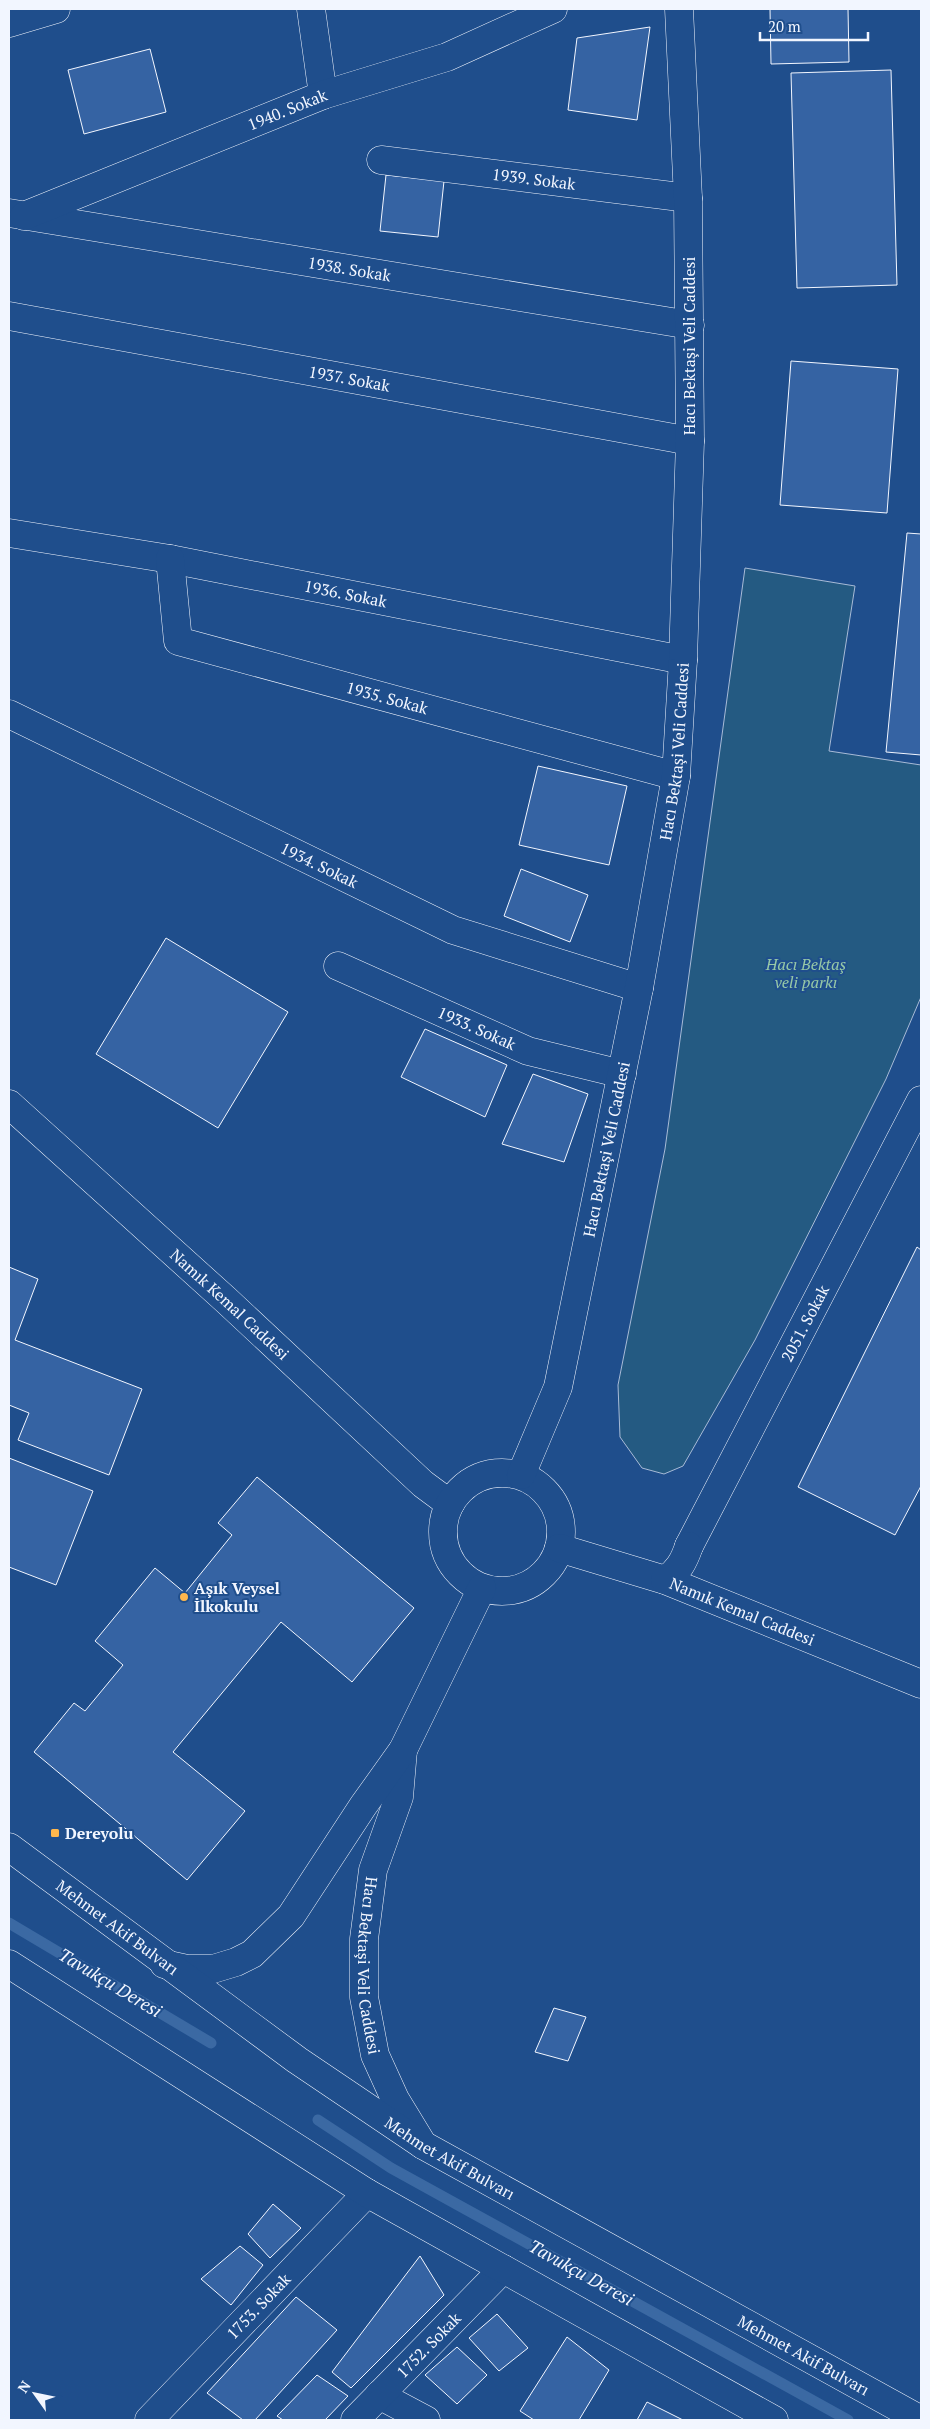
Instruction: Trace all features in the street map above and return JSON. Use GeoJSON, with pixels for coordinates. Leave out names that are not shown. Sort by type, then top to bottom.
{"type":"FeatureCollection","features":[{"type":"Feature","properties":{"kind":"street"},"geometry":{"type":"LineString","coordinates":[[9,24],[56,9]]}},
{"type":"Feature","properties":{"kind":"street"},"geometry":{"type":"LineString","coordinates":[[311,9],[323,95]]}},
{"type":"Feature","properties":{"kind":"street","name":"1940. Sokak"},"geometry":{"type":"LineString","coordinates":[[16,214],[323,95],[447,57],[553,9]]}},
{"type":"Feature","properties":{"kind":"street","name":"Hacı Bektaşi Veli Caddesi"},"geometry":{"type":"LineString","coordinates":[[521,1475],[558,1387],[639,988],[676,776],[683,660],[690,442],[688,198],[679,9]]}},
{"type":"Feature","properties":{"kind":"street","name":"1939. Sokak"},"geometry":{"type":"LineString","coordinates":[[381,160],[688,198]]}},
{"type":"Feature","properties":{"kind":"street","name":"1938. Sokak"},"geometry":{"type":"LineString","coordinates":[[16,214],[690,325]]}},
{"type":"Feature","properties":{"kind":"street","name":"1937. Sokak"},"geometry":{"type":"LineString","coordinates":[[9,316],[690,442]]}},
{"type":"Feature","properties":{"kind":"street","name":"1936. Sokak"},"geometry":{"type":"LineString","coordinates":[[9,533],[170,559],[683,660]]}},
{"type":"Feature","properties":{"kind":"street","name":"1935. Sokak"},"geometry":{"type":"LineString","coordinates":[[170,559],[178,641],[676,776]]}},
{"type":"Feature","properties":{"kind":"street","name":"1934. Sokak"},"geometry":{"type":"LineString","coordinates":[[9,714],[453,930],[639,988]]}},
{"type":"Feature","properties":{"kind":"street","name":"1933. Sokak"},"geometry":{"type":"LineString","coordinates":[[338,966],[528,1051],[622,1074]]}},
{"type":"Feature","properties":{"kind":"street","name":"2051. Sokak"},"geometry":{"type":"LineString","coordinates":[[664,1580],[674,1574],[684,1559],[688,1546],[921,1100]]}},
{"type":"Feature","properties":{"kind":"street","name":"Namık Kemal Caddesi"},"geometry":{"type":"LineString","coordinates":[[9,1104],[226,1300],[423,1484],[450,1504]]}},
{"type":"Feature","properties":{"kind":"street"},"geometry":{"type":"LineString","coordinates":[[502,1472],[521,1475],[544,1489],[559,1512],[562,1530],[559,1548],[552,1565],[539,1578],[523,1588],[505,1591],[482,1588],[469,1582],[455,1569],[446,1552],[442,1533],[445,1514],[450,1504],[467,1483],[484,1475],[502,1472]]}},
{"type":"Feature","properties":{"kind":"street","name":"Namık Kemal Caddesi"},"geometry":{"type":"LineString","coordinates":[[559,1548],[664,1580],[921,1684]]}},
{"type":"Feature","properties":{"kind":"street","name":"Hacı Bektaşi Veli Caddesi"},"geometry":{"type":"LineString","coordinates":[[164,1964],[187,1969],[213,1970],[252,1954],[291,1916],[363,1806],[403,1750],[482,1588]]}},
{"type":"Feature","properties":{"kind":"street","name":"Hacı Bektaşi Veli Caddesi"},"geometry":{"type":"LineString","coordinates":[[403,1750],[399,1797],[373,1870],[364,1939],[364,1997],[375,2055],[395,2100],[423,2145]]}},
{"type":"Feature","properties":{"kind":"street","name":"Mehmet Akif Bulvarı"},"geometry":{"type":"LineString","coordinates":[[9,1847],[164,1964],[297,2060],[423,2145],[921,2420]]}},
{"type":"Feature","properties":{"kind":"street"},"geometry":{"type":"LineString","coordinates":[[9,1964],[367,2193],[768,2419]]}},
{"type":"Feature","properties":{"kind":"street","name":"1753. Sokak"},"geometry":{"type":"LineString","coordinates":[[149,2420],[367,2193]]}},
{"type":"Feature","properties":{"kind":"street","name":"1752. Sokak"},"geometry":{"type":"LineString","coordinates":[[355,2420],[502,2269]]}},
{"type":"Feature","properties":{"kind":"street"},"geometry":{"type":"LineString","coordinates":[[379,2395],[426,2420]]}},
{"type":"Feature","properties":{"kind":"green space","name":"Hacı Bektaş veli parkı"},"geometry":{"type":"Polygon","coordinates":[[[745,568],[855,586],[829,751],[921,765],[921,997],[886,1079],[755,1340],[683,1466],[664,1474],[642,1468],[620,1437],[618,1385],[665,1149],[745,568]]]}},
{"type":"Feature","properties":{"kind":"building"},"geometry":{"type":"Polygon","coordinates":[[[770,9],[848,9],[849,62],[771,64],[770,9]]]}},
{"type":"Feature","properties":{"kind":"building"},"geometry":{"type":"Polygon","coordinates":[[[650,27],[637,120],[568,110],[577,38],[650,27]]]}},
{"type":"Feature","properties":{"kind":"building"},"geometry":{"type":"Polygon","coordinates":[[[150,49],[166,112],[84,134],[68,70],[150,49]]]}},
{"type":"Feature","properties":{"kind":"building"},"geometry":{"type":"Polygon","coordinates":[[[891,70],[897,285],[797,288],[791,73],[891,70]]]}},
{"type":"Feature","properties":{"kind":"building"},"geometry":{"type":"Polygon","coordinates":[[[386,175],[444,181],[438,237],[380,231],[386,175]]]}},
{"type":"Feature","properties":{"kind":"building"},"geometry":{"type":"Polygon","coordinates":[[[791,361],[898,369],[887,513],[780,505],[791,361]]]}},
{"type":"Feature","properties":{"kind":"building"},"geometry":{"type":"Polygon","coordinates":[[[907,533],[921,534],[921,755],[886,752],[907,533]]]}},
{"type":"Feature","properties":{"kind":"building"},"geometry":{"type":"Polygon","coordinates":[[[538,766],[627,786],[609,865],[519,845],[538,766]]]}},
{"type":"Feature","properties":{"kind":"building"},"geometry":{"type":"Polygon","coordinates":[[[521,869],[588,895],[570,942],[504,916],[521,869]]]}},
{"type":"Feature","properties":{"kind":"building"},"geometry":{"type":"Polygon","coordinates":[[[166,938],[288,1012],[218,1128],[96,1054],[166,938]]]}},
{"type":"Feature","properties":{"kind":"building"},"geometry":{"type":"Polygon","coordinates":[[[425,1029],[507,1065],[485,1117],[401,1077],[425,1029]]]}},
{"type":"Feature","properties":{"kind":"building"},"geometry":{"type":"Polygon","coordinates":[[[533,1074],[588,1094],[564,1162],[502,1144],[533,1074]]]}},
{"type":"Feature","properties":{"kind":"building"},"geometry":{"type":"Polygon","coordinates":[[[917,1247],[921,1250],[921,1486],[895,1535],[798,1487],[917,1247]]]}},
{"type":"Feature","properties":{"kind":"building"},"geometry":{"type":"Polygon","coordinates":[[[9,1267],[38,1279],[15,1340],[142,1389],[109,1475],[18,1440],[29,1413],[9,1405],[9,1267]]]}},
{"type":"Feature","properties":{"kind":"building"},"geometry":{"type":"Polygon","coordinates":[[[9,1458],[93,1491],[56,1585],[9,1567],[9,1458]]]}},
{"type":"Feature","properties":{"kind":"building"},"geometry":{"type":"Polygon","coordinates":[[[257,1477],[414,1608],[352,1682],[281,1622],[173,1752],[245,1811],[187,1880],[34,1752],[74,1703],[85,1711],[123,1665],[95,1641],[155,1568],[185,1593],[232,1535],[218,1523],[257,1477]]]}},
{"type":"Feature","properties":{"kind":"building"},"geometry":{"type":"Polygon","coordinates":[[[554,2008],[586,2017],[568,2061],[535,2052],[554,2008]]]}},
{"type":"Feature","properties":{"kind":"building"},"geometry":{"type":"Polygon","coordinates":[[[273,2204],[301,2228],[270,2258],[248,2234],[273,2204]]]}},
{"type":"Feature","properties":{"kind":"building"},"geometry":{"type":"Polygon","coordinates":[[[240,2246],[263,2265],[231,2305],[201,2279],[240,2246]]]}},
{"type":"Feature","properties":{"kind":"building"},"geometry":{"type":"Polygon","coordinates":[[[420,2256],[444,2295],[351,2388],[332,2372],[420,2256]]]}},
{"type":"Feature","properties":{"kind":"building"},"geometry":{"type":"Polygon","coordinates":[[[296,2297],[337,2330],[255,2420],[243,2420],[207,2393],[296,2297]]]}},
{"type":"Feature","properties":{"kind":"building"},"geometry":{"type":"Polygon","coordinates":[[[497,2314],[528,2348],[499,2371],[469,2338],[497,2314]]]}},
{"type":"Feature","properties":{"kind":"building"},"geometry":{"type":"Polygon","coordinates":[[[567,2337],[609,2370],[579,2420],[534,2420],[520,2411],[567,2337]]]}},
{"type":"Feature","properties":{"kind":"building"},"geometry":{"type":"Polygon","coordinates":[[[457,2347],[487,2375],[457,2404],[425,2375],[457,2347]]]}},
{"type":"Feature","properties":{"kind":"building"},"geometry":{"type":"Polygon","coordinates":[[[317,2375],[348,2396],[325,2420],[283,2420],[277,2416],[317,2375]]]}},
{"type":"Feature","properties":{"kind":"building"},"geometry":{"type":"Polygon","coordinates":[[[647,2402],[683,2420],[637,2420],[647,2402]]]}},
{"type":"Feature","properties":{"kind":"waterway","name":"Tavukçu Deresi"},"geometry":{"type":"LineString","coordinates":[[9,1923],[211,2043]]}},
{"type":"Feature","properties":{"kind":"waterway","name":"Tavukçu Deresi"},"geometry":{"type":"LineString","coordinates":[[318,2120],[391,2168],[848,2420]]}},
{"type":"Feature","properties":{"kind":"place","name":"Aşık Veysel İlkokulu"},"geometry":{"type":"Point","coordinates":[184,1597]}},
{"type":"Feature","properties":{"kind":"place","name":"Dereyolu"},"geometry":{"type":"Point","coordinates":[55,1833]}}]}
